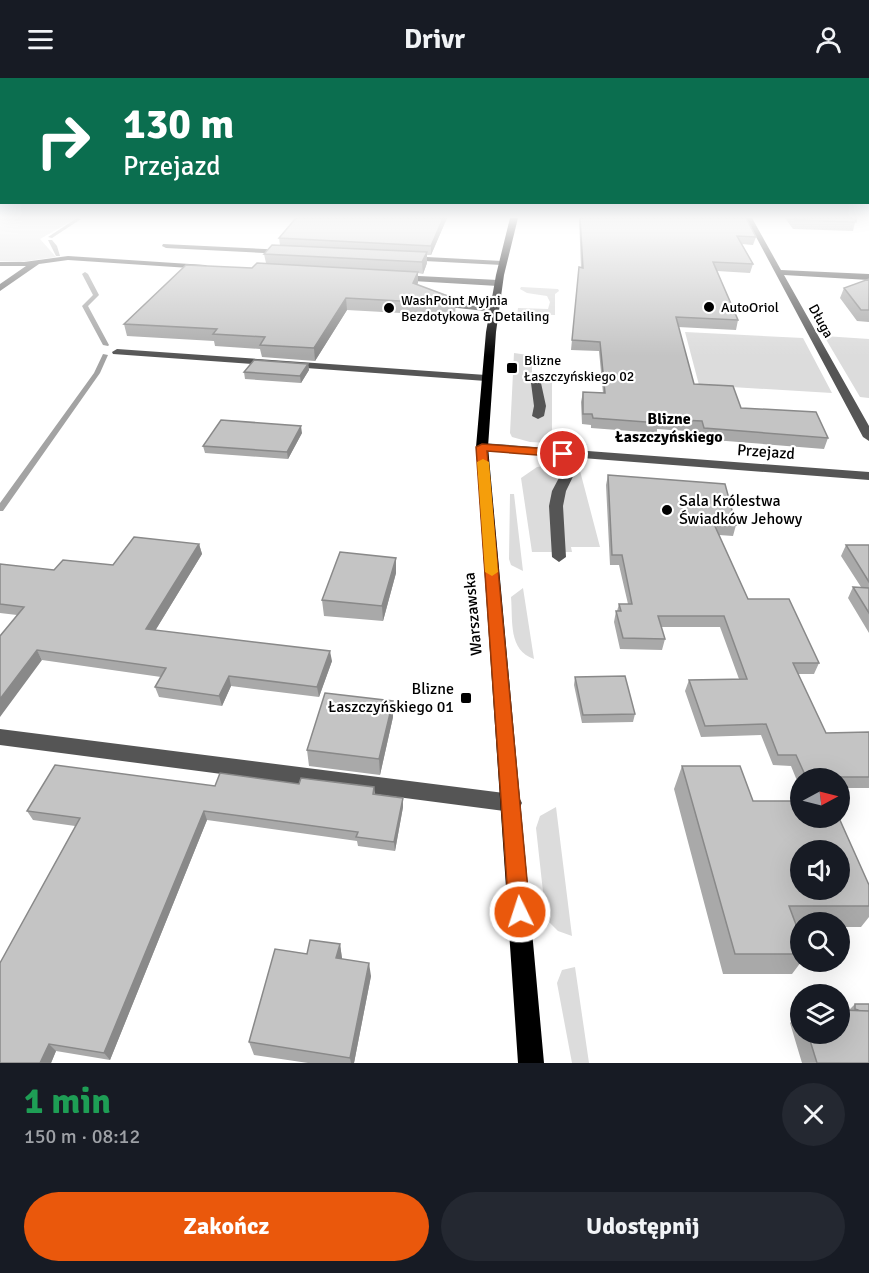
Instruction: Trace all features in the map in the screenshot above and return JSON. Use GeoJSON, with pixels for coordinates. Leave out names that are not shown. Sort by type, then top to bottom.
{"type":"FeatureCollection","features":[{"type":"Feature","properties":{"kind":"main road","name":"Warszawska"},"geometry":{"type":"LineString","coordinates":[[502,264],[486,378],[482,447],[531,1063]]}},
{"type":"Feature","properties":{"kind":"main road","name":"Warszawska"},"geometry":{"type":"LineString","coordinates":[[527,1008],[541,1063]]}},
{"type":"Feature","properties":{"kind":"street"},"geometry":{"type":"LineString","coordinates":[[0,288],[36,264]]}},
{"type":"Feature","properties":{"kind":"street"},"geometry":{"type":"LineString","coordinates":[[153,264],[211,268]]}},
{"type":"Feature","properties":{"kind":"street","name":"Długa"},"geometry":{"type":"LineString","coordinates":[[774,264],[869,437]]}},
{"type":"Feature","properties":{"kind":"street"},"geometry":{"type":"LineString","coordinates":[[778,272],[869,277]]}},
{"type":"Feature","properties":{"kind":"street"},"geometry":{"type":"LineString","coordinates":[[386,277],[498,283]]}},
{"type":"Feature","properties":{"kind":"street"},"geometry":{"type":"LineString","coordinates":[[451,305],[494,309]]}},
{"type":"Feature","properties":{"kind":"street"},"geometry":{"type":"LineString","coordinates":[[117,352],[486,378]]}},
{"type":"Feature","properties":{"kind":"street"},"geometry":{"type":"LineString","coordinates":[[538,416],[540,406],[536,383],[541,377]]}},
{"type":"Feature","properties":{"kind":"street","name":"Przejazd"},"geometry":{"type":"LineString","coordinates":[[482,447],[869,476]]}},
{"type":"Feature","properties":{"kind":"street"},"geometry":{"type":"LineString","coordinates":[[559,557],[556,506],[559,491],[577,454]]}},
{"type":"Feature","properties":{"kind":"street"},"geometry":{"type":"LineString","coordinates":[[0,737],[512,803]]}},
{"type":"Feature","properties":{"kind":"shaded area"},"geometry":{"type":"Polygon","coordinates":[[[521,287],[558,289],[559,291],[555,294],[555,315],[517,316],[518,308],[548,309],[550,302],[547,296],[527,293],[520,289],[521,287]]]}},
{"type":"Feature","properties":{"kind":"shaded area"},"geometry":{"type":"Polygon","coordinates":[[[685,332],[803,338],[832,393],[699,385],[685,332]]]}},
{"type":"Feature","properties":{"kind":"shaded area"},"geometry":{"type":"Polygon","coordinates":[[[824,336],[869,339],[869,398],[860,397],[824,336]]]}},
{"type":"Feature","properties":{"kind":"shaded area"},"geometry":{"type":"Polygon","coordinates":[[[514,353],[528,355],[532,359],[532,376],[552,378],[552,431],[588,445],[530,442],[512,437],[510,433],[514,353]]]}},
{"type":"Feature","properties":{"kind":"shaded area"},"geometry":{"type":"Polygon","coordinates":[[[550,465],[579,467],[600,547],[571,547],[572,552],[532,552],[521,478],[537,467],[550,465]]]}},
{"type":"Feature","properties":{"kind":"shaded area"},"geometry":{"type":"Polygon","coordinates":[[[510,494],[514,494],[523,571],[511,565],[509,559],[510,494]]]}},
{"type":"Feature","properties":{"kind":"shaded area"},"geometry":{"type":"Polygon","coordinates":[[[523,588],[534,659],[520,649],[512,625],[511,597],[523,588]]]}},
{"type":"Feature","properties":{"kind":"shaded area"},"geometry":{"type":"Polygon","coordinates":[[[556,807],[572,936],[558,931],[546,919],[536,828],[540,816],[556,807]]]}},
{"type":"Feature","properties":{"kind":"shaded area"},"geometry":{"type":"Polygon","coordinates":[[[575,967],[589,1063],[572,1063],[557,983],[562,970],[575,967]]]}},
{"type":"Feature","properties":{"kind":"building"},"geometry":{"type":"Polygon","coordinates":[[[256,264],[274,264],[418,272],[413,283],[456,299],[455,304],[346,298],[314,348],[260,345],[265,337],[213,334],[217,329],[124,324],[186,265],[252,268],[256,264]]]}},
{"type":"Feature","properties":{"kind":"building"},"geometry":{"type":"Polygon","coordinates":[[[583,264],[714,264],[738,320],[676,317],[694,384],[733,386],[741,408],[816,412],[828,438],[704,428],[702,421],[658,419],[659,423],[593,418],[592,414],[583,414],[583,392],[605,393],[600,342],[572,340],[579,267],[583,268],[583,264]]]}},
{"type":"Feature","properties":{"kind":"building"},"geometry":{"type":"Polygon","coordinates":[[[869,279],[869,310],[861,310],[844,288],[869,279]]]}},
{"type":"Feature","properties":{"kind":"building"},"geometry":{"type":"Polygon","coordinates":[[[254,360],[308,364],[300,376],[244,372],[254,360]]]}},
{"type":"Feature","properties":{"kind":"building"},"geometry":{"type":"Polygon","coordinates":[[[221,420],[301,426],[287,452],[203,446],[221,420]]]}},
{"type":"Feature","properties":{"kind":"building"},"geometry":{"type":"Polygon","coordinates":[[[608,475],[725,484],[736,525],[714,524],[748,599],[789,599],[819,663],[793,663],[826,733],[869,732],[869,777],[850,777],[850,768],[802,768],[796,755],[778,755],[766,724],[705,726],[689,680],[747,679],[724,616],[658,616],[665,639],[623,638],[616,611],[621,611],[619,604],[632,604],[622,555],[612,555],[608,475]]]}},
{"type":"Feature","properties":{"kind":"building"},"geometry":{"type":"Polygon","coordinates":[[[134,537],[199,544],[146,629],[330,651],[317,687],[229,676],[219,696],[155,687],[166,668],[37,650],[0,699],[0,636],[24,607],[0,604],[0,564],[54,570],[63,560],[113,565],[134,537]]]}},
{"type":"Feature","properties":{"kind":"building"},"geometry":{"type":"Polygon","coordinates":[[[846,545],[869,545],[869,582],[846,545]]]}},
{"type":"Feature","properties":{"kind":"building"},"geometry":{"type":"Polygon","coordinates":[[[340,552],[396,558],[382,606],[322,600],[340,552]]]}},
{"type":"Feature","properties":{"kind":"building"},"geometry":{"type":"Polygon","coordinates":[[[853,587],[869,588],[869,613],[853,587]]]}},
{"type":"Feature","properties":{"kind":"building"},"geometry":{"type":"Polygon","coordinates":[[[625,676],[635,714],[583,715],[575,677],[625,676]]]}},
{"type":"Feature","properties":{"kind":"building"},"geometry":{"type":"Polygon","coordinates":[[[325,693],[393,701],[379,759],[307,750],[325,693]]]}},
{"type":"Feature","properties":{"kind":"building"},"geometry":{"type":"Polygon","coordinates":[[[55,765],[215,786],[220,773],[299,784],[301,778],[374,787],[373,794],[403,798],[394,842],[356,837],[358,832],[204,811],[104,1053],[49,1044],[40,1063],[0,1063],[0,963],[80,818],[27,811],[55,765]]]}},
{"type":"Feature","properties":{"kind":"building"},"geometry":{"type":"Polygon","coordinates":[[[682,766],[740,766],[753,801],[790,801],[790,828],[843,828],[849,840],[790,840],[790,900],[850,900],[850,843],[869,885],[869,906],[789,906],[791,912],[790,954],[735,954],[682,766]]]}},
{"type":"Feature","properties":{"kind":"building"},"geometry":{"type":"Polygon","coordinates":[[[310,940],[340,944],[336,958],[369,963],[350,1058],[249,1042],[275,949],[307,954],[310,940]]]}},
{"type":"Feature","properties":{"kind":"building"},"geometry":{"type":"Polygon","coordinates":[[[855,1004],[869,1004],[869,1011],[855,1009],[855,1004]]]}},
{"type":"Feature","properties":{"kind":"building"},"geometry":{"type":"Polygon","coordinates":[[[850,1010],[869,1011],[869,1063],[817,1063],[811,1044],[850,1044],[850,1010]]]}},
{"type":"Feature","properties":{"kind":"waterway"},"geometry":{"type":"LineString","coordinates":[[85,274],[96,295],[85,306],[106,345]]}},
{"type":"Feature","properties":{"kind":"waterway"},"geometry":{"type":"LineString","coordinates":[[0,509],[97,373],[105,355]]}},
{"type":"Feature","properties":{"kind":"slow traffic"},"geometry":{"type":"LineString","coordinates":[[483,462],[492,572]]}},
{"type":"Feature","properties":{"kind":"place","name":"AutoOriol"},"geometry":{"type":"Point","coordinates":[709,307]}},
{"type":"Feature","properties":{"kind":"place","name":"WashPoint Myjnia Bezdotykowa & Detailing"},"geometry":{"type":"Point","coordinates":[389,308]}},
{"type":"Feature","properties":{"kind":"place","name":"Blizne Łaszczyńskiego 02"},"geometry":{"type":"Point","coordinates":[512,368]}},
{"type":"Feature","properties":{"kind":"place","name":"Sala Królestwa Świadków Jehowy"},"geometry":{"type":"Point","coordinates":[667,510]}},
{"type":"Feature","properties":{"kind":"place","name":"Blizne Łaszczyńskiego 01"},"geometry":{"type":"Point","coordinates":[466,698]}},
{"type":"Feature","properties":{"kind":"district","name":"Blizne Łaszczyńskiego"},"geometry":{"type":"Point","coordinates":[669,428]}},
{"type":"Feature","properties":{"kind":"route"},"geometry":{"type":"LineString","coordinates":[[520,912],[482,447],[563,454]]}}]}
